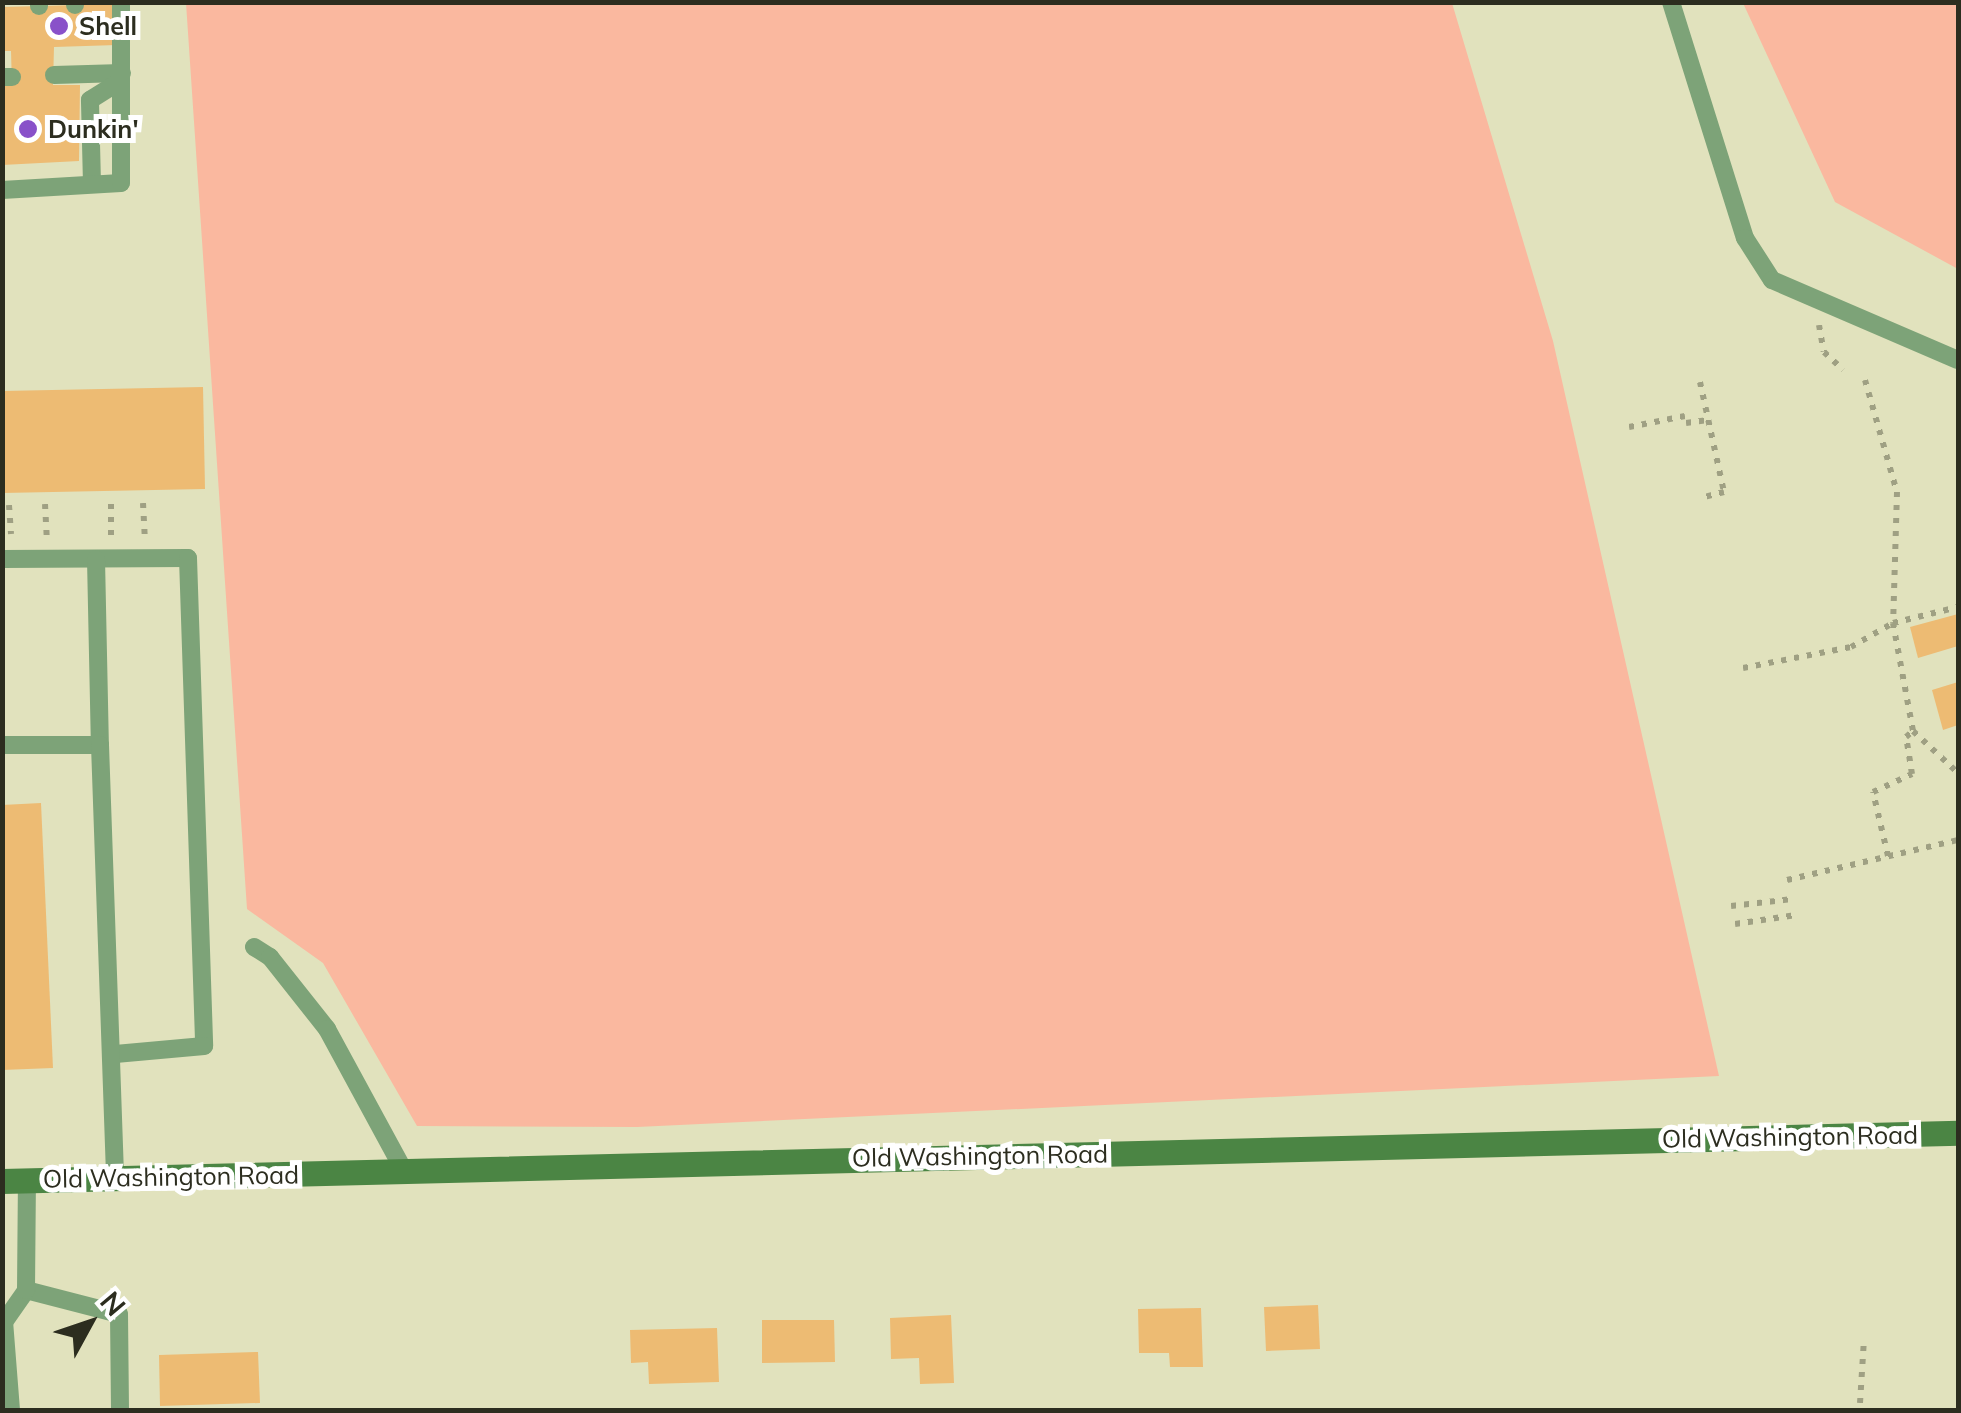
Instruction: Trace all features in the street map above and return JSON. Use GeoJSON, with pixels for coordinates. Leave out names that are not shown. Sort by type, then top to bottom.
{"type":"FeatureCollection","features":[{"type":"Feature","properties":{"kind":"main road","name":"Old Washington Road"},"geometry":{"type":"LineString","coordinates":[[15,1180],[1958,1133]]}},
{"type":"Feature","properties":{"kind":"lane"},"geometry":{"type":"LineString","coordinates":[[2,190],[121,183],[120,2]]}},
{"type":"Feature","properties":{"kind":"lane"},"geometry":{"type":"LineString","coordinates":[[1670,2],[1745,238],[1772,280],[1958,360]]}},
{"type":"Feature","properties":{"kind":"lane"},"geometry":{"type":"LineString","coordinates":[[54,75],[122,77]]}},
{"type":"Feature","properties":{"kind":"lane"},"geometry":{"type":"LineString","coordinates":[[92,184],[90,100],[122,77]]}},
{"type":"Feature","properties":{"kind":"lane"},"geometry":{"type":"LineString","coordinates":[[2,559],[188,558],[204,1046],[115,1054]]}},
{"type":"Feature","properties":{"kind":"lane"},"geometry":{"type":"LineString","coordinates":[[96,559],[100,744],[115,1054],[114,1178]]}},
{"type":"Feature","properties":{"kind":"lane"},"geometry":{"type":"LineString","coordinates":[[2,744],[100,744]]}},
{"type":"Feature","properties":{"kind":"lane"},"geometry":{"type":"LineString","coordinates":[[254,947],[270,956],[328,1029],[404,1171]]}},
{"type":"Feature","properties":{"kind":"lane"},"geometry":{"type":"LineString","coordinates":[[10,1410],[4,1322],[26,1290],[15,1180]]}},
{"type":"Feature","properties":{"kind":"lane"},"geometry":{"type":"LineString","coordinates":[[26,1290],[118,1314],[120,1410]]}},
{"type":"Feature","properties":{"kind":"path"},"geometry":{"type":"LineString","coordinates":[[1812,295],[1824,352],[1843,370]]}},
{"type":"Feature","properties":{"kind":"path"},"geometry":{"type":"LineString","coordinates":[[1865,380],[1897,492],[1893,623],[1912,731],[1958,773]]}},
{"type":"Feature","properties":{"kind":"path"},"geometry":{"type":"LineString","coordinates":[[1700,382],[1724,492],[1704,497]]}},
{"type":"Feature","properties":{"kind":"path"},"geometry":{"type":"LineString","coordinates":[[1629,427],[1708,420]]}},
{"type":"Feature","properties":{"kind":"path"},"geometry":{"type":"LineString","coordinates":[[1743,668],[1851,647],[1893,623],[1958,607]]}},
{"type":"Feature","properties":{"kind":"path"},"geometry":{"type":"LineString","coordinates":[[1888,856],[1873,792],[1912,774],[1906,737],[1912,731]]}},
{"type":"Feature","properties":{"kind":"path"},"geometry":{"type":"LineString","coordinates":[[1786,880],[1958,840]]}},
{"type":"Feature","properties":{"kind":"path"},"geometry":{"type":"LineString","coordinates":[[1731,906],[1792,898]]}},
{"type":"Feature","properties":{"kind":"path"},"geometry":{"type":"LineString","coordinates":[[1735,924],[1796,915]]}},
{"type":"Feature","properties":{"kind":"path"},"geometry":{"type":"LineString","coordinates":[[1860,1403],[1864,1339]]}},
{"type":"Feature","properties":{"kind":"shaded area"},"geometry":{"type":"Polygon","coordinates":[[[186,3],[1452,3],[1553,341],[1719,1076],[637,1127],[417,1126],[323,963],[247,909],[186,3]]]}},
{"type":"Feature","properties":{"kind":"shaded area"},"geometry":{"type":"Polygon","coordinates":[[[1743,3],[1958,3],[1958,269],[1835,202],[1743,3]]]}},
{"type":"Feature","properties":{"kind":"building"},"geometry":{"type":"Polygon","coordinates":[[[116,4],[117,45],[54,47],[53,85],[80,85],[79,161],[2,165],[2,86],[12,86],[11,51],[2,51],[2,7],[116,4]]]}},
{"type":"Feature","properties":{"kind":"building"},"geometry":{"type":"Polygon","coordinates":[[[203,387],[205,489],[2,493],[2,391],[203,387]]]}},
{"type":"Feature","properties":{"kind":"building"},"geometry":{"type":"Polygon","coordinates":[[[1958,614],[1958,646],[1918,658],[1910,627],[1958,614]]]}},
{"type":"Feature","properties":{"kind":"building"},"geometry":{"type":"Polygon","coordinates":[[[1958,682],[1958,725],[1943,730],[1932,690],[1958,682]]]}},
{"type":"Feature","properties":{"kind":"building"},"geometry":{"type":"Polygon","coordinates":[[[41,803],[53,1068],[2,1070],[2,805],[41,803]]]}},
{"type":"Feature","properties":{"kind":"building"},"geometry":{"type":"Polygon","coordinates":[[[1318,1305],[1320,1349],[1266,1351],[1264,1307],[1318,1305]]]}},
{"type":"Feature","properties":{"kind":"building"},"geometry":{"type":"Polygon","coordinates":[[[1201,1308],[1203,1367],[1170,1367],[1169,1353],[1139,1353],[1138,1309],[1201,1308]]]}},
{"type":"Feature","properties":{"kind":"building"},"geometry":{"type":"Polygon","coordinates":[[[951,1315],[954,1383],[920,1384],[919,1358],[891,1359],[890,1318],[951,1315]]]}},
{"type":"Feature","properties":{"kind":"building"},"geometry":{"type":"Polygon","coordinates":[[[762,1320],[834,1320],[835,1362],[762,1363],[762,1320]]]}},
{"type":"Feature","properties":{"kind":"building"},"geometry":{"type":"Polygon","coordinates":[[[717,1328],[719,1382],[649,1384],[648,1362],[631,1363],[630,1330],[717,1328]]]}},
{"type":"Feature","properties":{"kind":"building"},"geometry":{"type":"Polygon","coordinates":[[[258,1352],[260,1403],[160,1406],[159,1355],[258,1352]]]}},
{"type":"Feature","properties":{"kind":"place","name":"Shell"},"geometry":{"type":"Point","coordinates":[59,26]}},
{"type":"Feature","properties":{"kind":"place","name":"Dunkin'"},"geometry":{"type":"Point","coordinates":[28,129]}}]}
